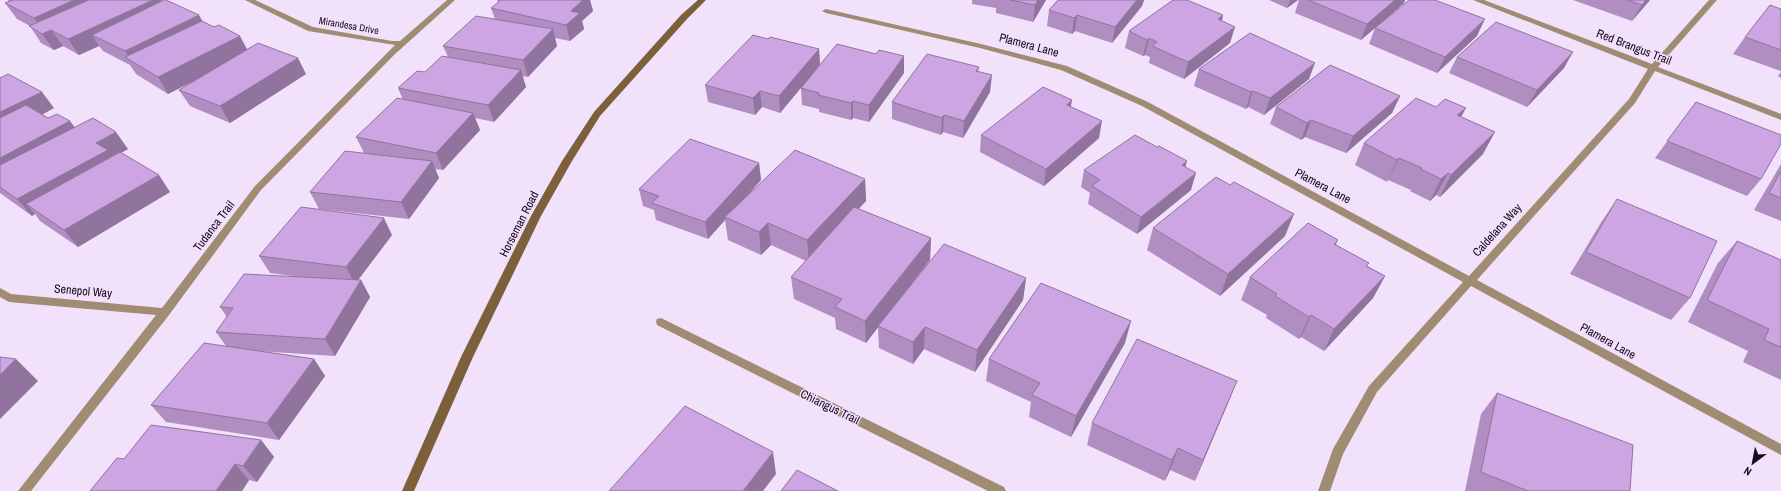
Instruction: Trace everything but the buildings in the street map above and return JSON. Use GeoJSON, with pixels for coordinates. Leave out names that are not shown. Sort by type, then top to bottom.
{"type":"FeatureCollection","features":[{"type":"Feature","properties":{"kind":"street","name":"Mirandesa Drive"},"geometry":{"type":"LineString","coordinates":[[250,0],[311,29],[392,43],[402,43]]}},
{"type":"Feature","properties":{"kind":"street","name":"Tudanca Trail"},"geometry":{"type":"LineString","coordinates":[[24,491],[165,312],[258,188],[402,43],[451,0]]}},
{"type":"Feature","properties":{"kind":"street","name":"Horseman Road"},"geometry":{"type":"LineString","coordinates":[[408,491],[477,336],[536,216],[567,161],[597,114],[684,17],[702,0]]}},
{"type":"Feature","properties":{"kind":"street","name":"Red Brangus Trail"},"geometry":{"type":"LineString","coordinates":[[1477,0],[1781,118]]}},
{"type":"Feature","properties":{"kind":"street","name":"Caldelana Way"},"geometry":{"type":"LineString","coordinates":[[1324,491],[1337,453],[1373,389],[1469,280],[1632,101],[1654,68],[1712,0]]}},
{"type":"Feature","properties":{"kind":"street","name":"Plamera Lane"},"geometry":{"type":"LineString","coordinates":[[826,11],[981,46],[1064,68],[1145,104],[1781,450]]}},
{"type":"Feature","properties":{"kind":"street","name":"Senepol Way"},"geometry":{"type":"LineString","coordinates":[[0,292],[9,298],[165,312]]}},
{"type":"Feature","properties":{"kind":"street","name":"Chiangus Trail"},"geometry":{"type":"LineString","coordinates":[[661,322],[1000,491]]}}]}
